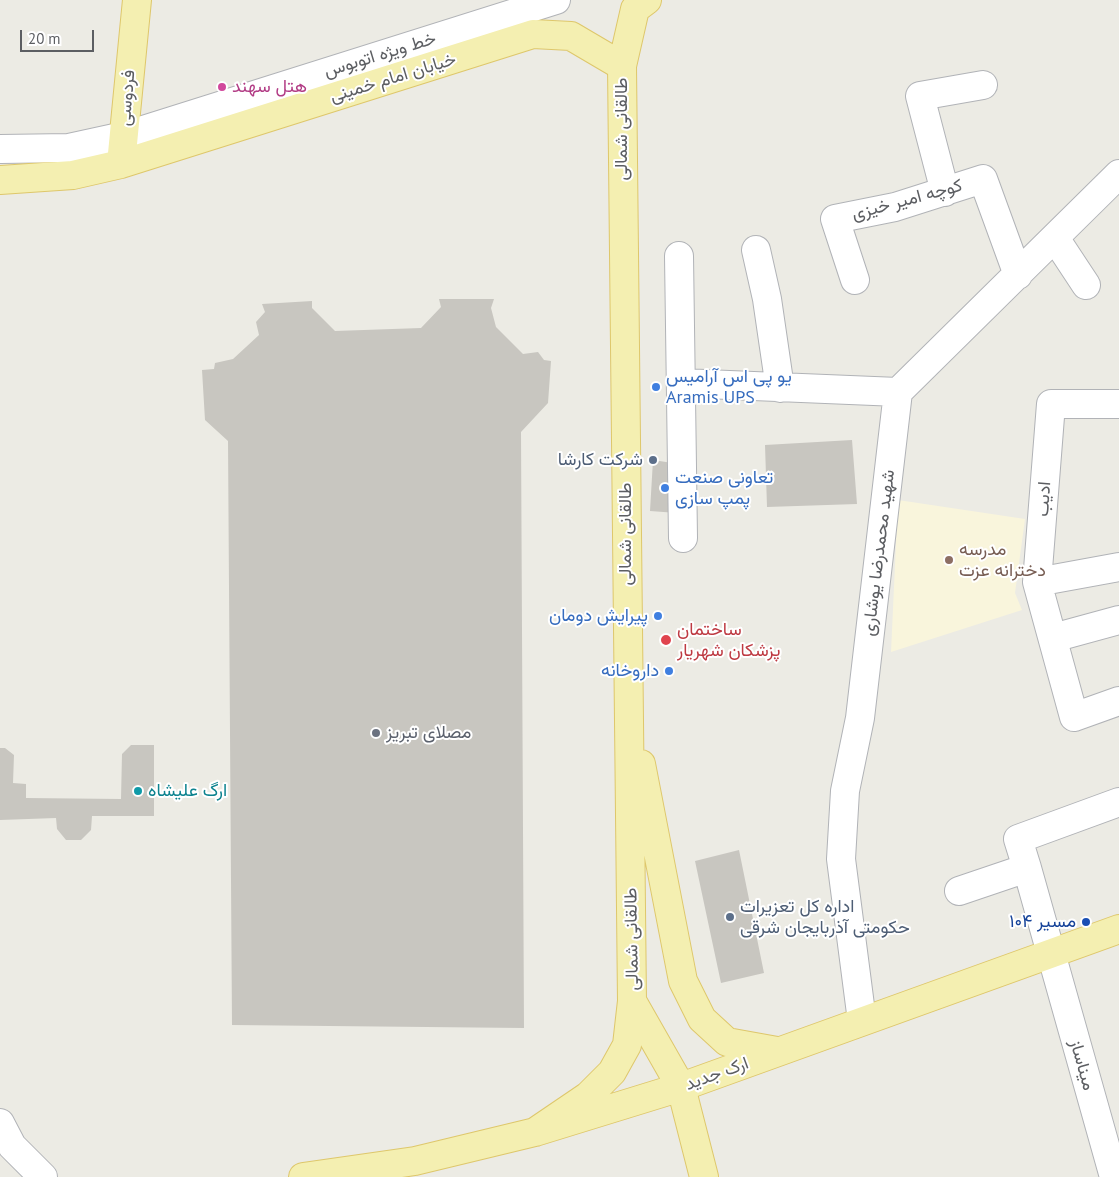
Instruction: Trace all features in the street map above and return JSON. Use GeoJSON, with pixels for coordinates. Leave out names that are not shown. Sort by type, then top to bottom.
{"type":"FeatureCollection","features":[{"type":"Feature","properties":{"kind":"main road","name":"فردوسی"},"geometry":{"type":"LineString","coordinates":[[121,164],[137,0]]}},
{"type":"Feature","properties":{"kind":"main road"},"geometry":{"type":"LineString","coordinates":[[622,66],[635,9],[647,0]]}},
{"type":"Feature","properties":{"kind":"main road","name":"خیابان امام خمینی"},"geometry":{"type":"LineString","coordinates":[[0,180],[73,175],[121,164],[534,34],[571,36],[622,66]]}},
{"type":"Feature","properties":{"kind":"main road","name":"طالقانی شمالی"},"geometry":{"type":"LineString","coordinates":[[535,1132],[581,1101],[612,1072],[627,1045],[632,1001],[627,692],[622,66]]}},
{"type":"Feature","properties":{"kind":"main road"},"geometry":{"type":"LineString","coordinates":[[627,692],[683,981],[702,1019],[727,1042],[777,1052]]}},
{"type":"Feature","properties":{"kind":"main road","name":"ارک جدید"},"geometry":{"type":"LineString","coordinates":[[303,1177],[416,1161],[535,1132],[680,1087],[1119,929]]}},
{"type":"Feature","properties":{"kind":"main road"},"geometry":{"type":"LineString","coordinates":[[632,1001],[680,1087],[704,1177]]}},
{"type":"Feature","properties":{"kind":"street","name":"خط ویژه اتوبوس"},"geometry":{"type":"LineString","coordinates":[[0,149],[69,148],[124,136],[556,0]]}},
{"type":"Feature","properties":{"kind":"street"},"geometry":{"type":"LineString","coordinates":[[945,192],[920,96],[983,85]]}},
{"type":"Feature","properties":{"kind":"street"},"geometry":{"type":"LineString","coordinates":[[681,383],[898,392],[1119,174]]}},
{"type":"Feature","properties":{"kind":"street","name":"کوچه امیر خیزی"},"geometry":{"type":"LineString","coordinates":[[855,280],[835,219],[895,207],[983,180],[1018,275]]}},
{"type":"Feature","properties":{"kind":"street"},"geometry":{"type":"LineString","coordinates":[[1056,238],[1086,285]]}},
{"type":"Feature","properties":{"kind":"street"},"geometry":{"type":"LineString","coordinates":[[756,250],[767,299],[780,388]]}},
{"type":"Feature","properties":{"kind":"street"},"geometry":{"type":"LineString","coordinates":[[679,256],[683,538]]}},
{"type":"Feature","properties":{"kind":"street","name":"شهید محمدرضا یوشاری"},"geometry":{"type":"LineString","coordinates":[[862,1021],[841,859],[845,791],[860,718],[898,392]]}},
{"type":"Feature","properties":{"kind":"street","name":"ادیب"},"geometry":{"type":"LineString","coordinates":[[1119,404],[1051,404],[1038,582],[1074,717],[1119,701]]}},
{"type":"Feature","properties":{"kind":"street"},"geometry":{"type":"LineString","coordinates":[[1038,582],[1119,566]]}},
{"type":"Feature","properties":{"kind":"street"},"geometry":{"type":"LineString","coordinates":[[1053,638],[1119,620]]}},
{"type":"Feature","properties":{"kind":"street","name":"میناساز"},"geometry":{"type":"LineString","coordinates":[[1114,1177],[1018,839],[1119,802]]}},
{"type":"Feature","properties":{"kind":"street"},"geometry":{"type":"LineString","coordinates":[[959,891],[1027,868]]}},
{"type":"Feature","properties":{"kind":"street"},"geometry":{"type":"LineString","coordinates":[[4,1139],[43,1177]]}},
{"type":"Feature","properties":{"kind":"shaded area"},"geometry":{"type":"Polygon","coordinates":[[[898,500],[1025,519],[1015,593],[1022,610],[891,652],[898,500]]]}},
{"type":"Feature","properties":{"kind":"building","name":"مصلای تبریز"},"geometry":{"type":"Polygon","coordinates":[[[439,299],[494,299],[491,308],[496,327],[523,354],[538,352],[544,360],[551,361],[548,403],[521,432],[524,1028],[232,1025],[228,441],[205,420],[202,370],[214,369],[215,363],[233,359],[259,335],[256,322],[265,312],[262,304],[312,301],[312,308],[335,331],[421,328],[441,307],[439,299]]]}},
{"type":"Feature","properties":{"kind":"building"},"geometry":{"type":"Polygon","coordinates":[[[852,440],[857,504],[767,507],[765,445],[852,440]]]}},
{"type":"Feature","properties":{"kind":"building","name":"تعاونی صنعت پمپ سازی"},"geometry":{"type":"Polygon","coordinates":[[[653,460],[679,464],[677,513],[650,511],[653,460]]]}},
{"type":"Feature","properties":{"kind":"building","name":"ارگ علیشاه"},"geometry":{"type":"Polygon","coordinates":[[[131,745],[154,745],[154,816],[92,816],[91,830],[81,840],[66,840],[57,829],[56,818],[0,820],[0,748],[5,748],[14,755],[13,783],[26,784],[26,798],[121,799],[122,754],[131,745]]]}},
{"type":"Feature","properties":{"kind":"building","name":"اداره کل تعزیرات حکومتی آذربایجان شرقی"},"geometry":{"type":"Polygon","coordinates":[[[739,850],[764,973],[721,983],[695,861],[739,850]]]}},
{"type":"Feature","properties":{"kind":"place","name":"هتل سهند"},"geometry":{"type":"Point","coordinates":[222,87]}},
{"type":"Feature","properties":{"kind":"place","name":"یو پی اس آرامیس Aramis UPS"},"geometry":{"type":"Point","coordinates":[656,387]}},
{"type":"Feature","properties":{"kind":"place","name":"شرکت کارشا"},"geometry":{"type":"Point","coordinates":[653,460]}},
{"type":"Feature","properties":{"kind":"place","name":"تعاونی صنعت پمپ سازی"},"geometry":{"type":"Point","coordinates":[665,488]}},
{"type":"Feature","properties":{"kind":"place","name":"مدرسه دخترانه عزت"},"geometry":{"type":"Point","coordinates":[949,560]}},
{"type":"Feature","properties":{"kind":"place","name":"پیرایش دومان"},"geometry":{"type":"Point","coordinates":[658,616]}},
{"type":"Feature","properties":{"kind":"place","name":"ساختمان پزشکان شهریار"},"geometry":{"type":"Point","coordinates":[666,640]}},
{"type":"Feature","properties":{"kind":"place","name":"داروخانه"},"geometry":{"type":"Point","coordinates":[669,671]}},
{"type":"Feature","properties":{"kind":"place","name":"مصلای تبریز"},"geometry":{"type":"Point","coordinates":[376,733]}},
{"type":"Feature","properties":{"kind":"place","name":"ارگ علیشاه"},"geometry":{"type":"Point","coordinates":[138,791]}},
{"type":"Feature","properties":{"kind":"place","name":"اداره کل تعزیرات حکومتی آذربایجان شرقی"},"geometry":{"type":"Point","coordinates":[730,917]}},
{"type":"Feature","properties":{"kind":"place","name":"مسیر ۱۰۴"},"geometry":{"type":"Point","coordinates":[1086,922]}}]}
